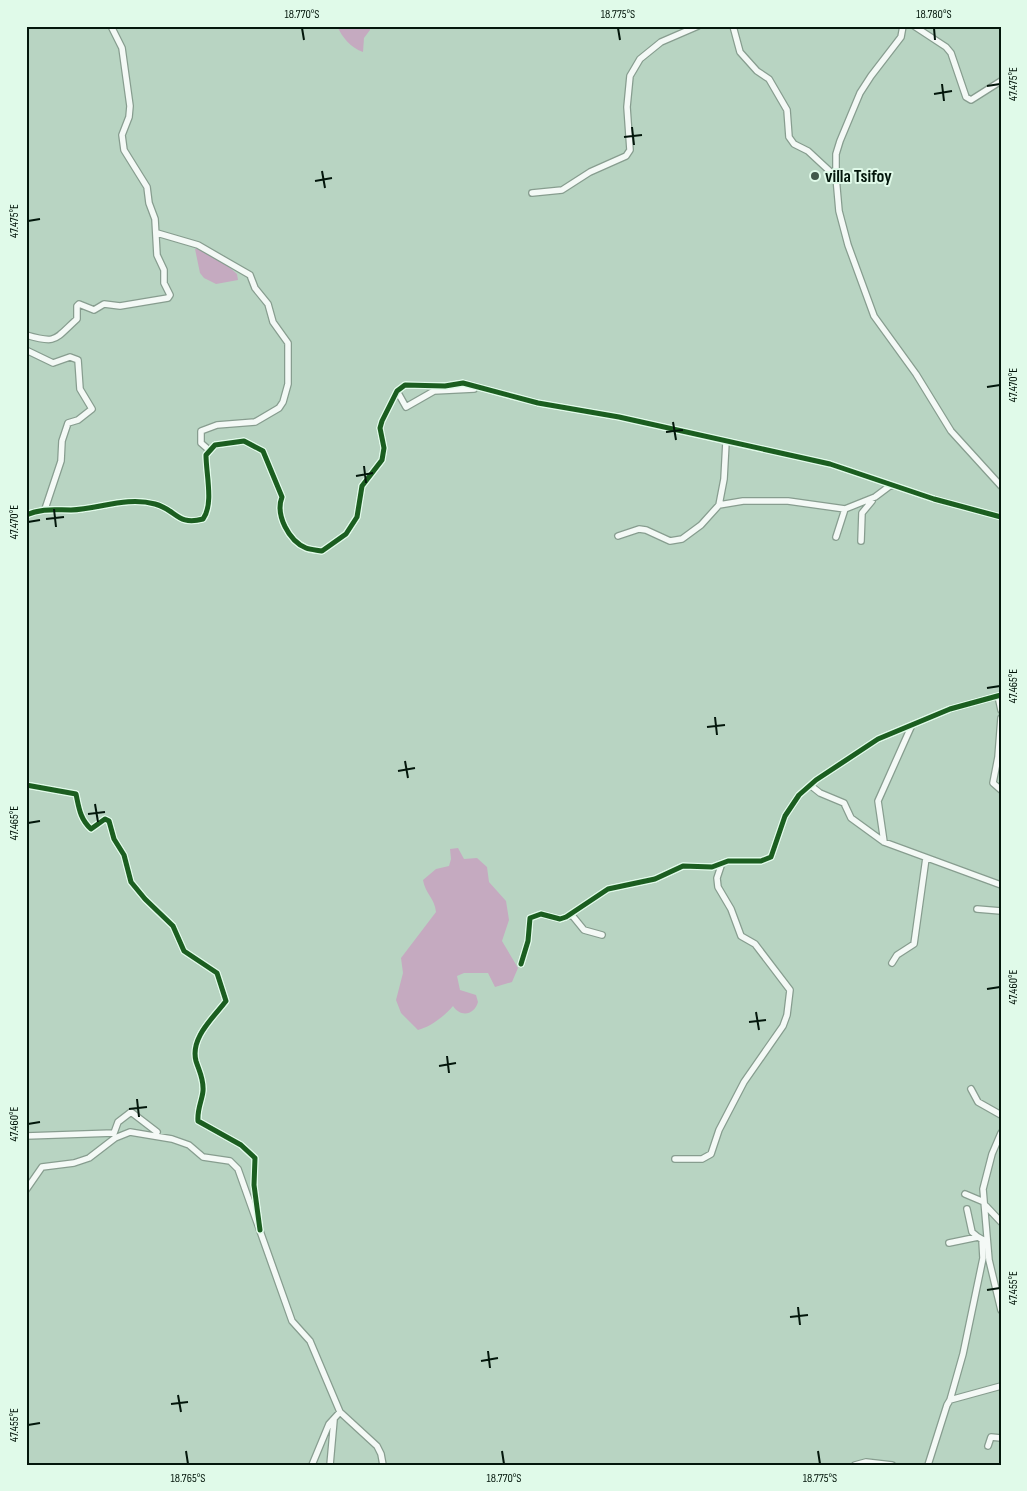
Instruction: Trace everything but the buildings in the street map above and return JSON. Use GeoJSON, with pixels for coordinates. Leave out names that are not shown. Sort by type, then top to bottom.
{"type":"FeatureCollection","features":[{"type":"Feature","properties":{"kind":"street"},"geometry":{"type":"LineString","coordinates":[[26,335],[46,341],[56,338],[77,320],[77,306],[80,304],[94,310],[104,304],[120,306],[168,298],[170,295],[164,283],[164,270],[157,255],[157,233],[147,187],[124,150],[122,135],[129,117],[130,106],[122,48],[111,26]]}},
{"type":"Feature","properties":{"kind":"street"},"geometry":{"type":"LineString","coordinates":[[532,193],[562,190],[590,172],[626,156],[630,150],[627,107],[630,76],[640,59],[661,42],[698,26]]}},
{"type":"Feature","properties":{"kind":"street"},"geometry":{"type":"LineString","coordinates":[[732,26],[740,52],[757,71],[769,79],[787,110],[789,137],[794,144],[808,151],[836,177]]}},
{"type":"Feature","properties":{"kind":"street"},"geometry":{"type":"LineString","coordinates":[[903,26],[901,37],[860,93],[836,154],[839,211],[874,316],[916,374],[951,431],[1001,486]]}},
{"type":"Feature","properties":{"kind":"street"},"geometry":{"type":"LineString","coordinates":[[914,26],[946,46],[951,53],[966,97],[971,100],[1001,81]]}},
{"type":"Feature","properties":{"kind":"street"},"geometry":{"type":"LineString","coordinates":[[157,233],[198,245],[250,275],[255,288],[268,304],[273,322],[288,343],[288,384],[279,408],[255,422],[217,425],[201,431],[201,444],[209,450]]}},
{"type":"Feature","properties":{"kind":"street"},"geometry":{"type":"LineString","coordinates":[[26,350],[53,363],[70,357],[78,360],[80,389],[92,409],[78,420],[68,423],[62,441],[61,461],[46,509]]}},
{"type":"Feature","properties":{"kind":"street"},"geometry":{"type":"LineString","coordinates":[[26,515],[46,509],[71,510],[122,504],[130,501],[155,504],[184,521],[203,519],[208,512],[209,497],[206,479],[206,455],[215,445],[244,442],[263,451],[282,498],[279,505],[286,529],[306,548],[322,551],[346,534],[357,517],[362,486],[382,460],[384,448],[380,428],[397,391],[405,385],[445,386],[462,383],[538,403],[606,414],[830,464],[891,485],[1001,517]]}},
{"type":"Feature","properties":{"kind":"street"},"geometry":{"type":"LineString","coordinates":[[397,391],[406,407],[434,391],[485,390]]}},
{"type":"Feature","properties":{"kind":"street"},"geometry":{"type":"LineString","coordinates":[[618,536],[639,529],[670,541],[682,539],[701,525],[719,505],[724,479],[726,442]]}},
{"type":"Feature","properties":{"kind":"street"},"geometry":{"type":"LineString","coordinates":[[861,541],[862,513],[876,497],[891,485]]}},
{"type":"Feature","properties":{"kind":"street"},"geometry":{"type":"LineString","coordinates":[[719,505],[744,501],[788,501],[845,509],[876,497]]}},
{"type":"Feature","properties":{"kind":"street"},"geometry":{"type":"LineString","coordinates":[[836,537],[845,509]]}},
{"type":"Feature","properties":{"kind":"street"},"geometry":{"type":"LineString","coordinates":[[521,964],[528,940],[530,918],[541,914],[560,919],[572,914],[608,889],[655,879],[683,866],[712,867],[722,863],[744,860],[762,861],[771,857],[785,816],[799,795],[810,785],[878,739],[911,727],[950,709],[999,696],[1001,710]]}},
{"type":"Feature","properties":{"kind":"street"},"geometry":{"type":"LineString","coordinates":[[1001,718],[998,757],[993,783],[1001,790]]}},
{"type":"Feature","properties":{"kind":"street"},"geometry":{"type":"LineString","coordinates":[[884,842],[878,801],[911,727]]}},
{"type":"Feature","properties":{"kind":"street"},"geometry":{"type":"LineString","coordinates":[[26,785],[76,794],[80,815],[84,823],[91,829],[105,819],[109,821],[114,839],[124,855],[131,882],[145,899],[173,926],[184,951],[217,973],[226,1001],[196,1042],[194,1053],[202,1077],[203,1092],[197,1109],[198,1121],[241,1145],[255,1158],[254,1185],[260,1230]]}},
{"type":"Feature","properties":{"kind":"street"},"geometry":{"type":"LineString","coordinates":[[810,785],[820,793],[844,803],[852,818],[884,842],[1001,885]]}},
{"type":"Feature","properties":{"kind":"street"},"geometry":{"type":"LineString","coordinates":[[892,963],[897,955],[914,944],[926,858]]}},
{"type":"Feature","properties":{"kind":"street"},"geometry":{"type":"LineString","coordinates":[[675,1159],[702,1159],[711,1154],[719,1130],[744,1082],[783,1026],[790,1002],[790,990],[755,944],[741,936],[730,909],[718,887],[722,863]]}},
{"type":"Feature","properties":{"kind":"street"},"geometry":{"type":"LineString","coordinates":[[977,909],[1001,911]]}},
{"type":"Feature","properties":{"kind":"street"},"geometry":{"type":"LineString","coordinates":[[572,914],[584,930],[602,935]]}},
{"type":"Feature","properties":{"kind":"street"},"geometry":{"type":"LineString","coordinates":[[972,1089],[978,1102],[1001,1116]]}},
{"type":"Feature","properties":{"kind":"street"},"geometry":{"type":"LineString","coordinates":[[26,1190],[42,1167],[74,1163],[89,1158],[114,1136],[118,1122],[131,1112],[157,1132]]}},
{"type":"Feature","properties":{"kind":"street"},"geometry":{"type":"LineString","coordinates":[[26,1136],[114,1136],[130,1132],[146,1133],[189,1145],[203,1158],[230,1161],[238,1169],[292,1321],[310,1341],[338,1414],[377,1446],[382,1454],[383,1465]]}},
{"type":"Feature","properties":{"kind":"street"},"geometry":{"type":"LineString","coordinates":[[928,1465],[963,1354],[983,1258],[982,1240],[985,1204],[983,1189],[992,1154],[1001,1133]]}},
{"type":"Feature","properties":{"kind":"street"},"geometry":{"type":"LineString","coordinates":[[965,1194],[985,1204],[1001,1222]]}},
{"type":"Feature","properties":{"kind":"street"},"geometry":{"type":"LineString","coordinates":[[967,1209],[972,1232],[982,1240],[1001,1310]]}},
{"type":"Feature","properties":{"kind":"street"},"geometry":{"type":"LineString","coordinates":[[949,1243],[982,1240]]}},
{"type":"Feature","properties":{"kind":"street"},"geometry":{"type":"LineString","coordinates":[[950,1400],[1001,1386]]}},
{"type":"Feature","properties":{"kind":"street"},"geometry":{"type":"LineString","coordinates":[[312,1465],[329,1424],[338,1414]]}},
{"type":"Feature","properties":{"kind":"street"},"geometry":{"type":"LineString","coordinates":[[330,1465],[338,1414]]}},
{"type":"Feature","properties":{"kind":"street"},"geometry":{"type":"LineString","coordinates":[[988,1446],[992,1437],[1001,1438]]}},
{"type":"Feature","properties":{"kind":"street"},"geometry":{"type":"LineString","coordinates":[[855,1465],[866,1462],[892,1465]]}},
{"type":"Feature","properties":{"kind":"shaded area"},"geometry":{"type":"Polygon","coordinates":[[[337,26],[370,26],[370,30],[364,38],[363,52],[347,42],[337,26]]]}},
{"type":"Feature","properties":{"kind":"shaded area"},"geometry":{"type":"Polygon","coordinates":[[[199,248],[222,261],[237,274],[238,280],[216,284],[204,278],[200,273],[195,249],[199,248]]]}},
{"type":"Feature","properties":{"kind":"shaded area"},"geometry":{"type":"Polygon","coordinates":[[[458,848],[464,859],[477,858],[487,867],[489,882],[506,901],[509,920],[502,941],[518,968],[512,982],[495,987],[488,973],[464,973],[457,976],[460,990],[476,995],[478,1002],[476,1007],[470,1012],[463,1013],[456,1010],[453,1006],[437,1021],[418,1030],[401,1013],[396,1000],[403,973],[401,958],[436,912],[434,903],[423,880],[436,869],[449,866],[451,859],[450,849],[458,848]]]}},
{"type":"Feature","properties":{"kind":"cycle path"},"geometry":{"type":"LineString","coordinates":[[26,515],[43,510],[71,510],[134,501],[155,504],[182,519],[194,521],[203,519],[209,497],[206,455],[215,445],[244,441],[263,451],[282,497],[280,512],[289,534],[300,545],[312,550],[322,551],[346,534],[357,517],[362,486],[382,460],[384,448],[380,428],[397,391],[405,385],[445,386],[463,383],[538,403],[619,417],[830,464],[934,499],[1001,517]]}},
{"type":"Feature","properties":{"kind":"cycle path"},"geometry":{"type":"LineString","coordinates":[[521,964],[528,941],[530,918],[541,914],[560,919],[566,917],[608,889],[655,879],[683,866],[712,867],[728,861],[761,861],[771,857],[785,816],[799,795],[816,780],[878,739],[950,709],[1001,695]]}},
{"type":"Feature","properties":{"kind":"cycle path"},"geometry":{"type":"LineString","coordinates":[[26,785],[76,794],[82,817],[91,829],[105,819],[109,821],[114,839],[124,855],[131,882],[145,899],[173,926],[184,951],[217,973],[226,1001],[209,1021],[196,1044],[196,1061],[203,1087],[198,1121],[241,1145],[255,1158],[254,1185],[260,1230]]}},
{"type":"Feature","properties":{"kind":"place","name":"villa Tsifoy"},"geometry":{"type":"Point","coordinates":[815,176]}}]}
